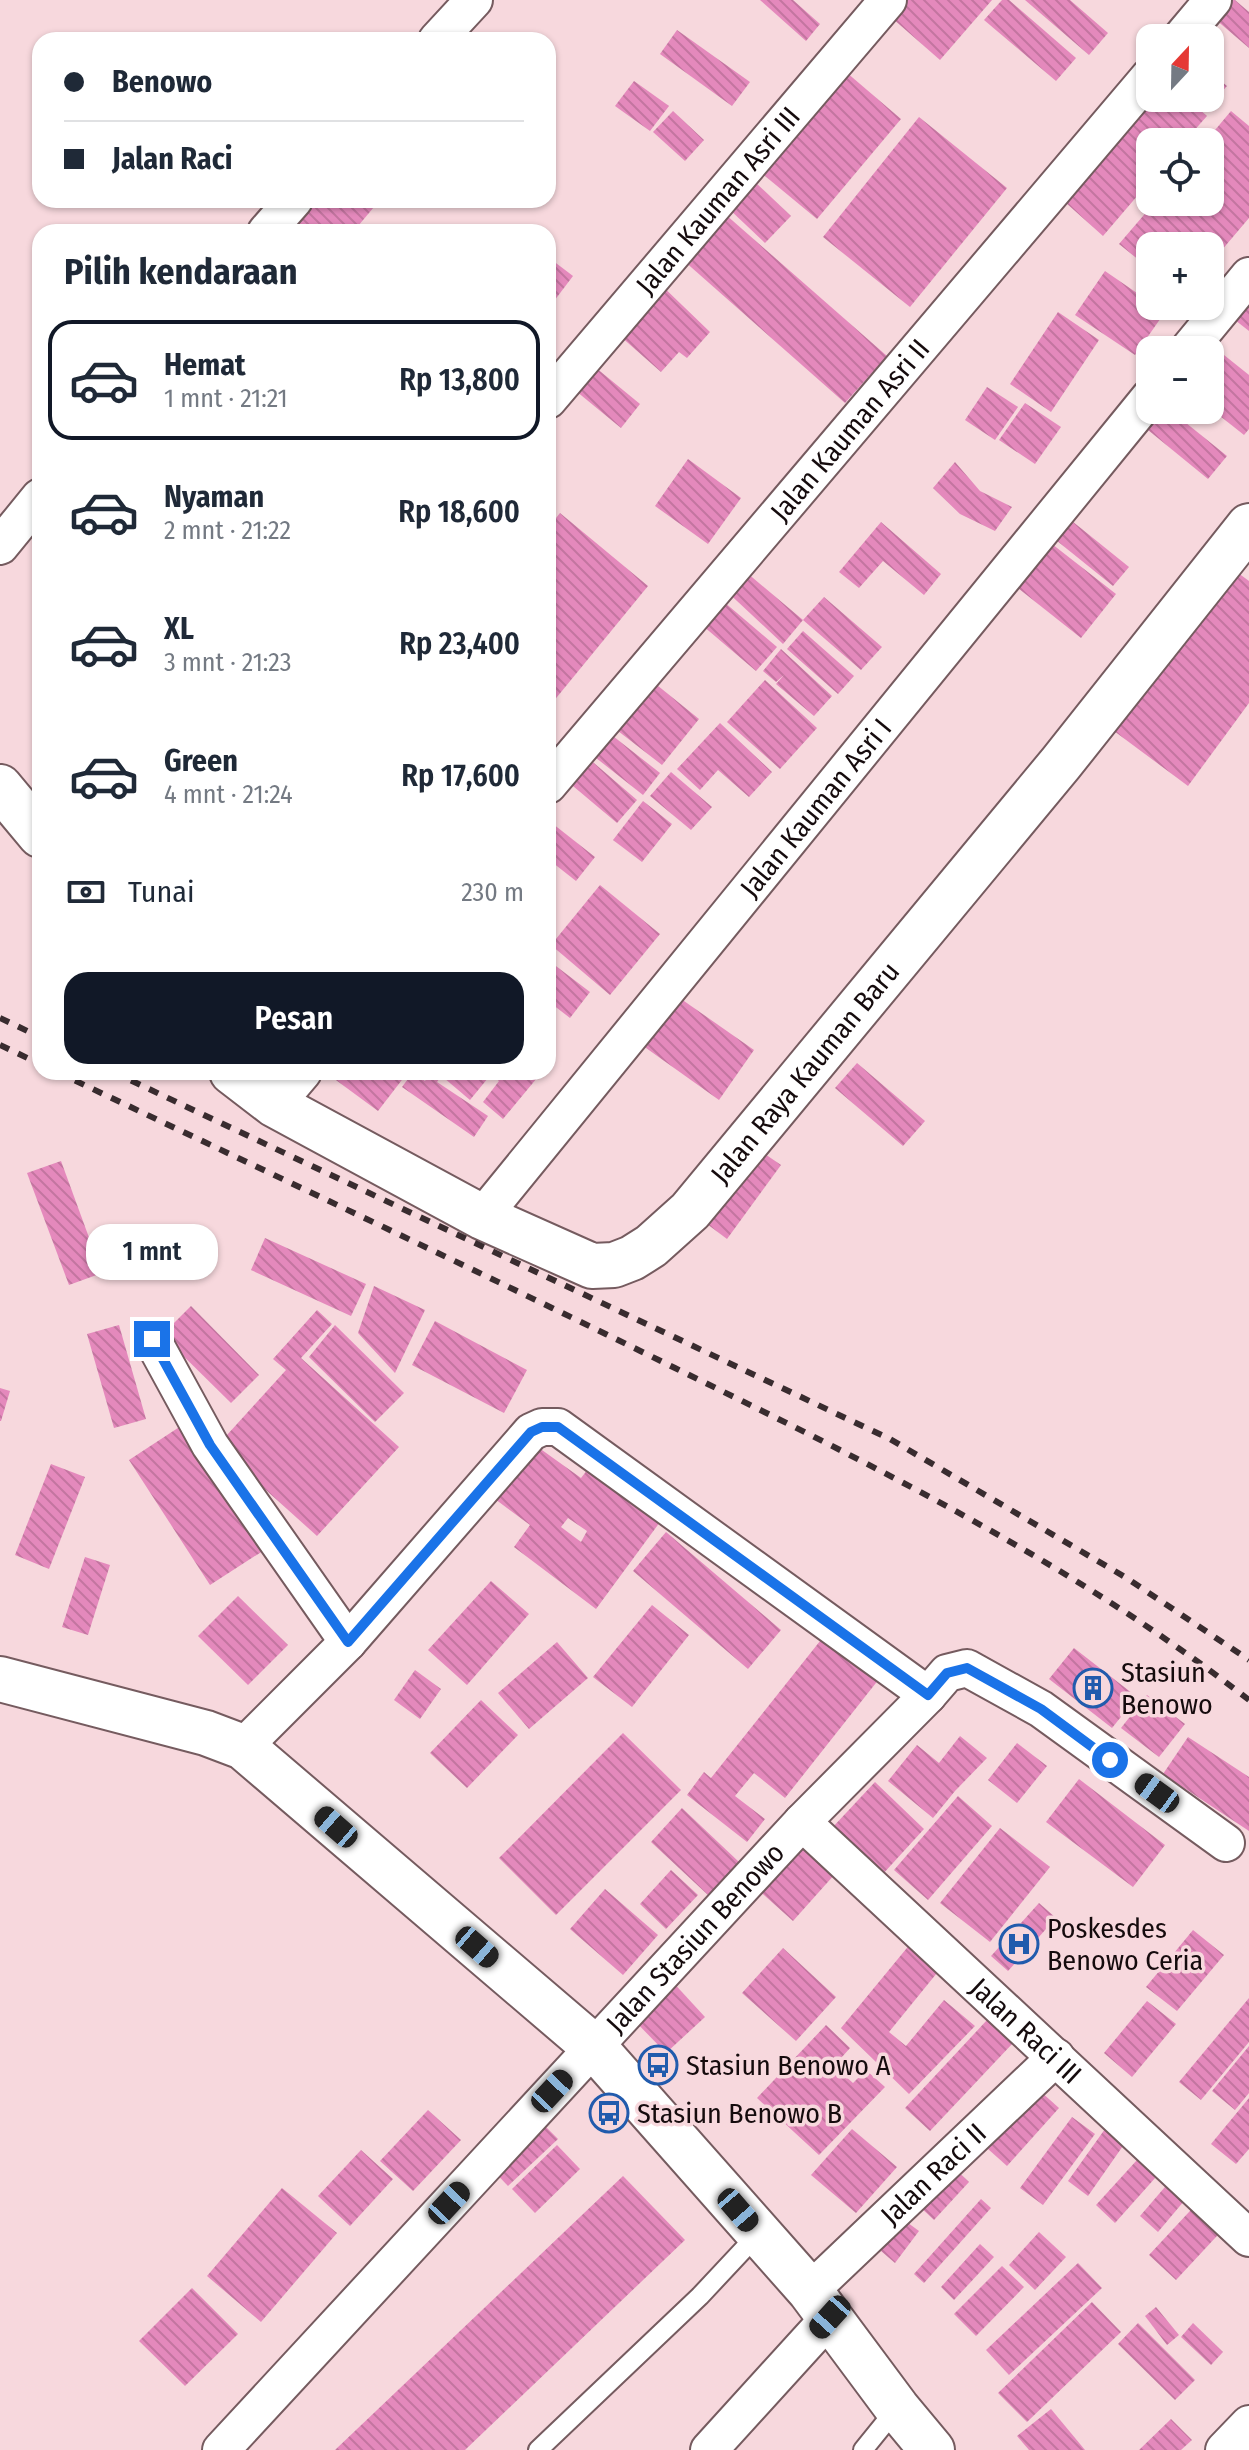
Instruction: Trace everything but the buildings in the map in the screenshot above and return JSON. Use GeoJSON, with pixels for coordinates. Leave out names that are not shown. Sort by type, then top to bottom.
{"type":"FeatureCollection","features":[{"type":"Feature","properties":{"kind":"street"},"geometry":{"type":"LineString","coordinates":[[444,32],[474,0]]}},
{"type":"Feature","properties":{"kind":"street","name":"Jalan Kauman Asri III"},"geometry":{"type":"LineString","coordinates":[[556,391],[888,0]]}},
{"type":"Feature","properties":{"kind":"street"},"geometry":{"type":"LineString","coordinates":[[1193,24],[1213,0]]}},
{"type":"Feature","properties":{"kind":"street","name":"Jalan Kauman Asri II"},"geometry":{"type":"LineString","coordinates":[[556,776],[1136,92]]}},
{"type":"Feature","properties":{"kind":"street"},"geometry":{"type":"LineString","coordinates":[[273,224],[287,208]]}},
{"type":"Feature","properties":{"kind":"street"},"geometry":{"type":"LineString","coordinates":[[1200,336],[1249,276]]}},
{"type":"Feature","properties":{"kind":"street","name":"Jalan Kauman Asri I"},"geometry":{"type":"LineString","coordinates":[[482,1217],[1136,414]]}},
{"type":"Feature","properties":{"kind":"street"},"geometry":{"type":"LineString","coordinates":[[0,546],[32,507]]}},
{"type":"Feature","properties":{"kind":"street","name":"Jalan Raya Kauman Baru"},"geometry":{"type":"LineString","coordinates":[[242,1080],[275,1105],[482,1217],[592,1266],[614,1265],[632,1258],[661,1238],[690,1211],[1061,763],[1249,526]]}},
{"type":"Feature","properties":{"kind":"street"},"geometry":{"type":"LineString","coordinates":[[0,787],[32,825]]}},
{"type":"Feature","properties":{"kind":"street"},"geometry":{"type":"LineString","coordinates":[[275,1105],[296,1080]]}},
{"type":"Feature","properties":{"kind":"street"},"geometry":{"type":"LineString","coordinates":[[152,1339],[210,1445],[348,1642]]}},
{"type":"Feature","properties":{"kind":"street"},"geometry":{"type":"LineString","coordinates":[[243,1747],[348,1642],[531,1432],[542,1427],[558,1427],[928,1695]]}},
{"type":"Feature","properties":{"kind":"street","name":"Jalan Stasiun Benowo"},"geometry":{"type":"LineString","coordinates":[[221,2450],[802,1822],[947,1673],[967,1668],[1041,1709],[1226,1843]]}},
{"type":"Feature","properties":{"kind":"street"},"geometry":{"type":"LineString","coordinates":[[0,1679],[206,1733],[243,1747],[594,2047],[820,2304],[932,2450]]}},
{"type":"Feature","properties":{"kind":"street","name":"Jalan Raci III"},"geometry":{"type":"LineString","coordinates":[[802,1822],[1249,2238]]}},
{"type":"Feature","properties":{"kind":"street","name":"Jalan Raci II"},"geometry":{"type":"LineString","coordinates":[[709,2450],[820,2304],[1056,2057]]}},
{"type":"Feature","properties":{"kind":"lane"},"geometry":{"type":"LineString","coordinates":[[538,2450],[700,2296],[759,2233]]}},
{"type":"Feature","properties":{"kind":"lane"},"geometry":{"type":"LineString","coordinates":[[863,2450],[897,2408]]}},
{"type":"Feature","properties":{"kind":"railway"},"geometry":{"type":"LineString","coordinates":[[0,1018],[32,1033]]}},
{"type":"Feature","properties":{"kind":"railway"},"geometry":{"type":"LineString","coordinates":[[0,1045],[32,1060]]}},
{"type":"Feature","properties":{"kind":"railway"},"geometry":{"type":"LineString","coordinates":[[74,1080],[598,1330],[971,1519],[1113,1604],[1249,1700]]}},
{"type":"Feature","properties":{"kind":"railway"},"geometry":{"type":"LineString","coordinates":[[130,1080],[890,1439],[1125,1577],[1249,1660]]}},
{"type":"Feature","properties":{"kind":"place","name":"Stasiun Benowo"},"geometry":{"type":"Point","coordinates":[1093,1688]}},
{"type":"Feature","properties":{"kind":"place","name":"Poskesdes Benowo Ceria"},"geometry":{"type":"Point","coordinates":[1019,1944]}},
{"type":"Feature","properties":{"kind":"place","name":"Stasiun Benowo A"},"geometry":{"type":"Point","coordinates":[658,2065]}},
{"type":"Feature","properties":{"kind":"place","name":"Stasiun Benowo B"},"geometry":{"type":"Point","coordinates":[609,2113]}},
{"type":"Feature","properties":{"kind":"route"},"geometry":{"type":"LineString","coordinates":[[152,1339],[210,1445],[348,1642],[531,1432],[542,1427],[558,1427],[928,1695],[947,1673],[967,1668],[1041,1709],[1110,1760]]}}]}
